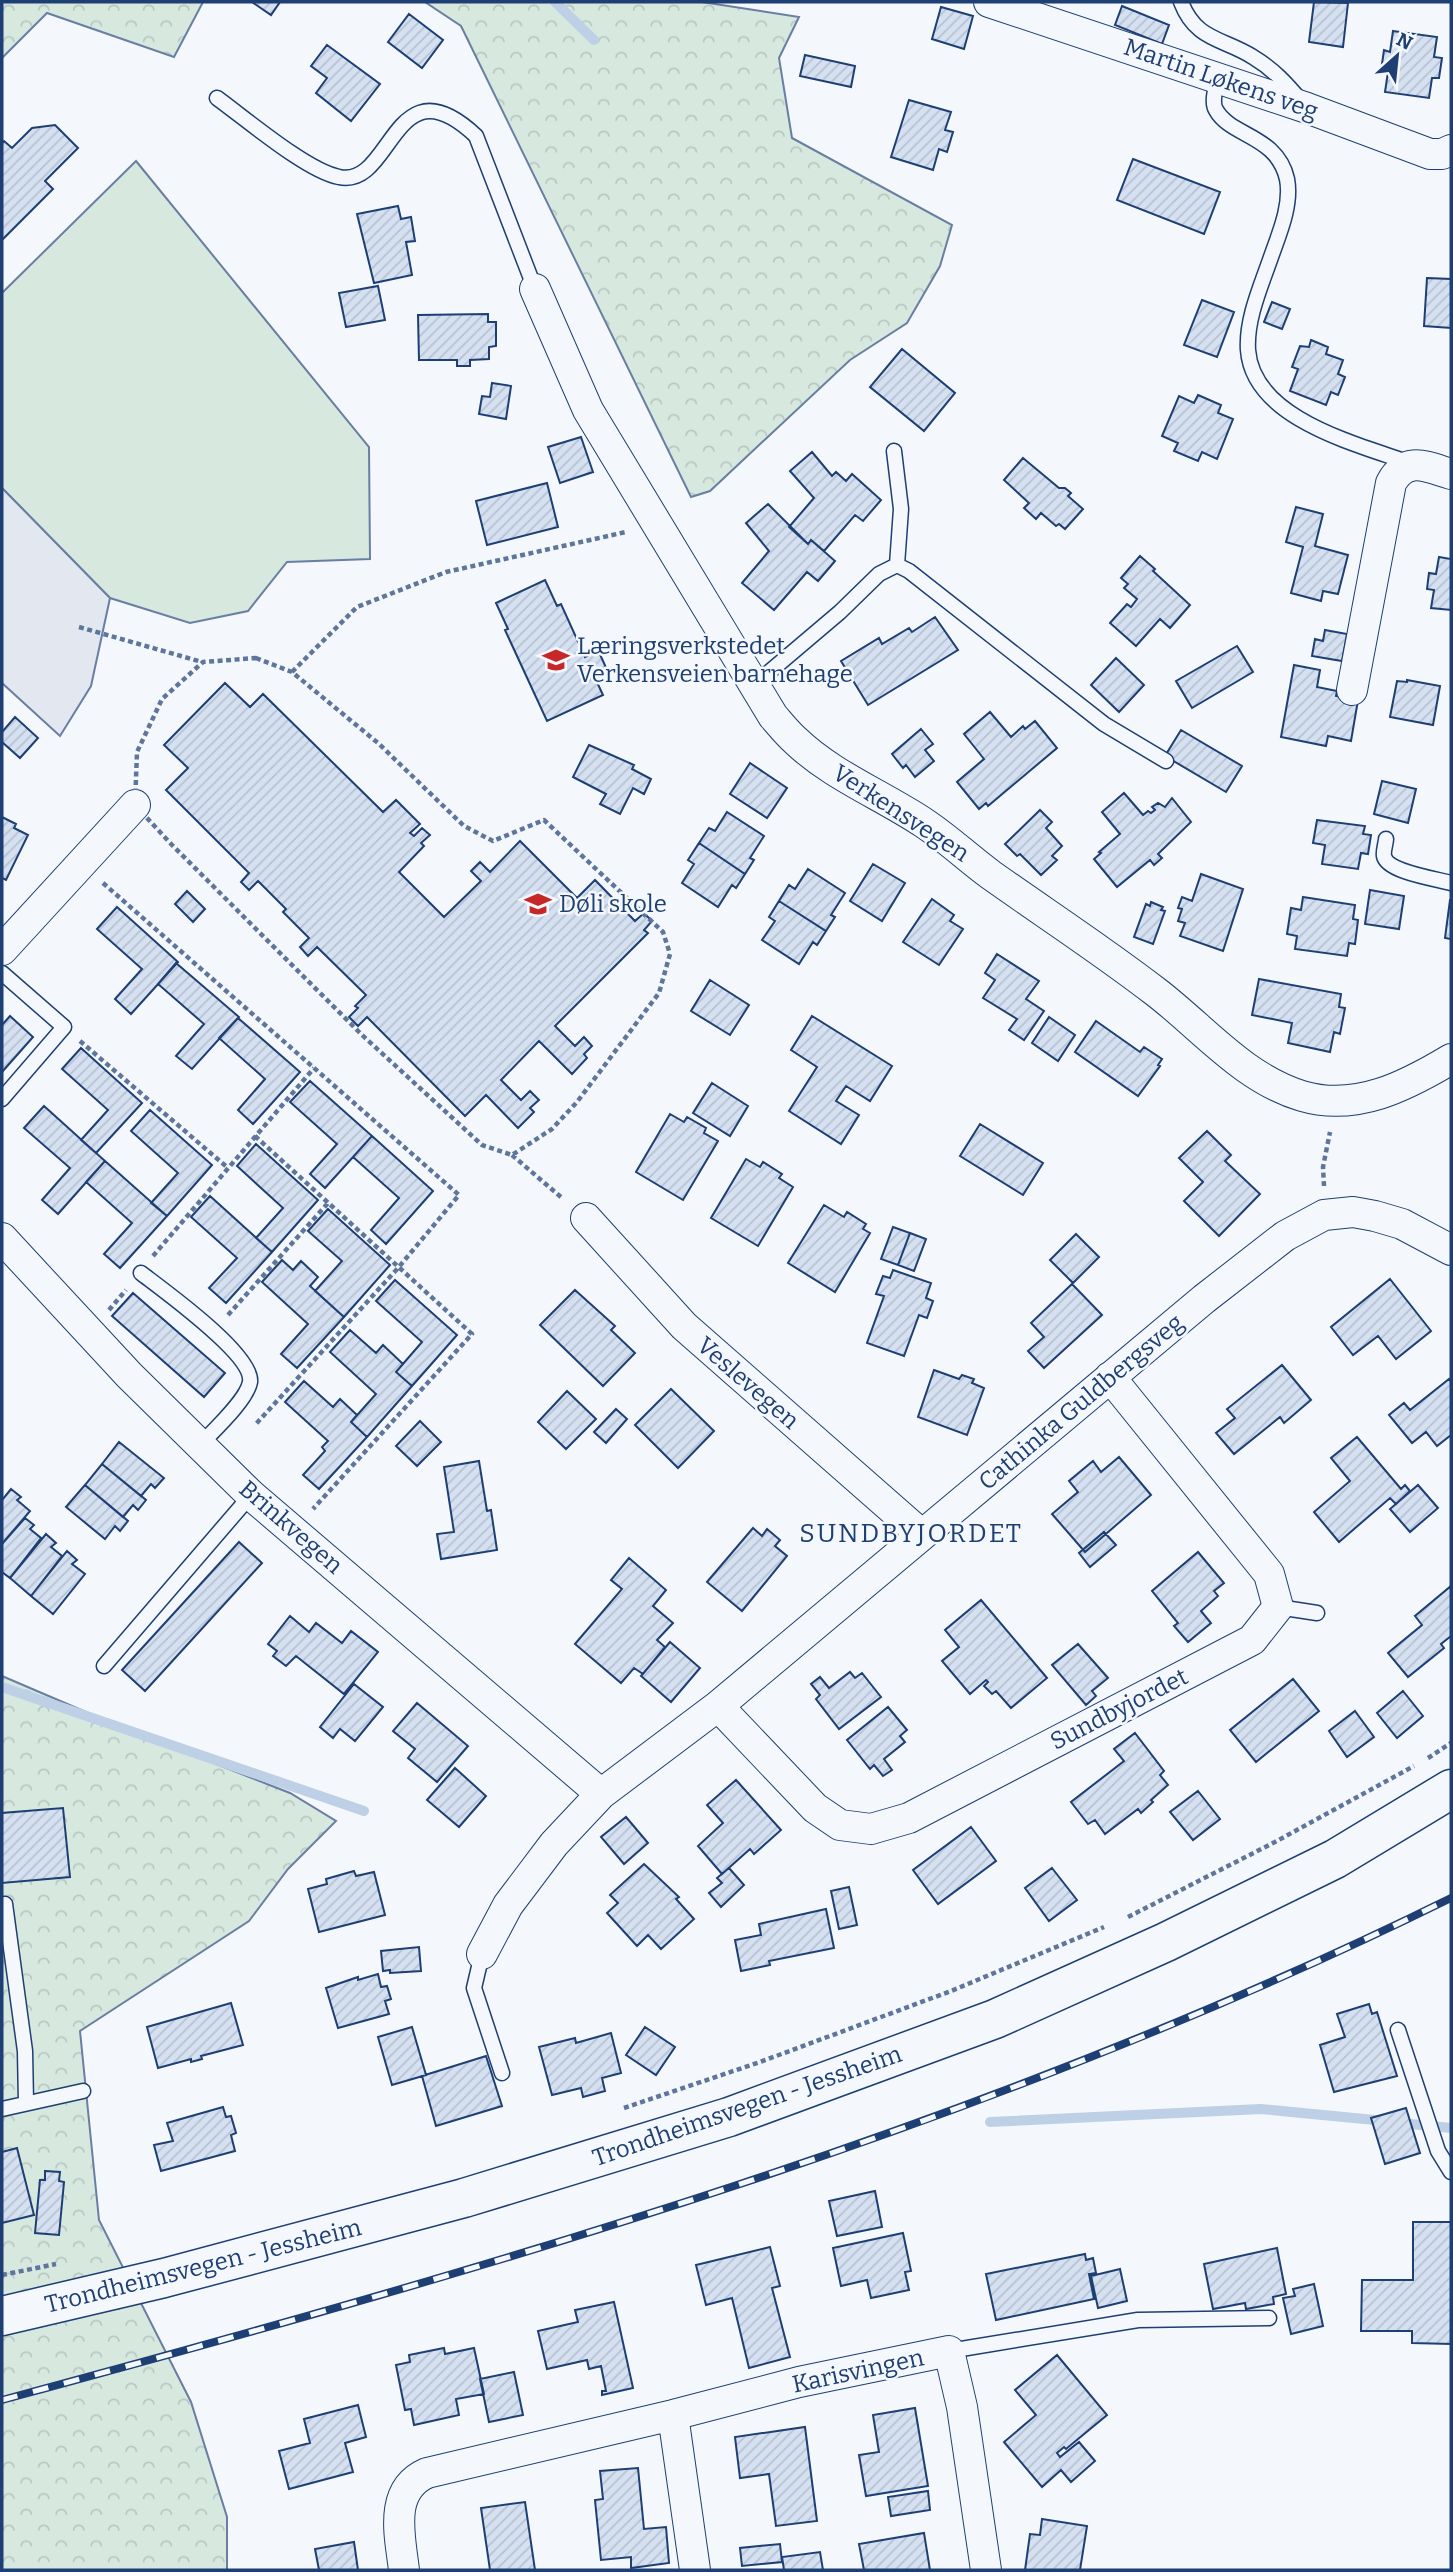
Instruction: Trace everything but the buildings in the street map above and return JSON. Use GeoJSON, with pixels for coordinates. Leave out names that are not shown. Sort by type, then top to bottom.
{"type":"FeatureCollection","features":[{"type":"Feature","properties":{"kind":"main road","name":"Trondheimsvegen - Jessheim"},"geometry":{"type":"LineString","coordinates":[[2,2316],[163,2278],[464,2198],[729,2117],[995,2019],[1153,1947],[1335,1859],[1451,1789]]}},
{"type":"Feature","properties":{"kind":"street","name":"Martin Løkens veg"},"geometry":{"type":"LineString","coordinates":[[989,2],[1307,107],[1430,154],[1442,154],[1451,150]]}},
{"type":"Feature","properties":{"kind":"street","name":"Verkensvegen"},"geometry":{"type":"LineString","coordinates":[[535,289],[588,410],[774,716],[796,741],[828,766],[925,824],[1156,992],[1231,1056],[1269,1082],[1303,1096],[1336,1101],[1357,1099],[1387,1092],[1415,1081],[1451,1059]]}},
{"type":"Feature","properties":{"kind":"street"},"geometry":{"type":"LineString","coordinates":[[1352,690],[1388,495],[1396,473],[1415,465],[1451,474]]}},
{"type":"Feature","properties":{"kind":"street"},"geometry":{"type":"LineString","coordinates":[[2,950],[135,805]]}},
{"type":"Feature","properties":{"kind":"street","name":"Cathinka Guldbergsveg"},"geometry":{"type":"LineString","coordinates":[[482,1954],[508,1905],[538,1864],[601,1794],[718,1706],[1204,1299],[1285,1236],[1324,1215],[1353,1212],[1402,1224],[1451,1250]]}},
{"type":"Feature","properties":{"kind":"street","name":"Veslevegen"},"geometry":{"type":"LineString","coordinates":[[586,1218],[684,1326],[922,1535]]}},
{"type":"Feature","properties":{"kind":"street","name":"Brinkvegen"},"geometry":{"type":"LineString","coordinates":[[2,1238],[130,1376],[251,1495],[601,1794]]}},
{"type":"Feature","properties":{"kind":"street"},"geometry":{"type":"LineString","coordinates":[[1110,1377],[1269,1574],[1278,1607]]}},
{"type":"Feature","properties":{"kind":"street","name":"Sundbyjordet"},"geometry":{"type":"LineString","coordinates":[[718,1706],[815,1808],[839,1825],[871,1829],[909,1818],[1252,1640],[1278,1607]]}},
{"type":"Feature","properties":{"kind":"street","name":"Karisvingen"},"geometry":{"type":"LineString","coordinates":[[404,2570],[398,2524],[400,2506],[405,2491],[415,2479],[427,2473],[673,2416],[799,2382],[949,2351],[962,2406],[986,2570]]}},
{"type":"Feature","properties":{"kind":"street"},"geometry":{"type":"LineString","coordinates":[[673,2416],[695,2570]]}},
{"type":"Feature","properties":{"kind":"lane"},"geometry":{"type":"LineString","coordinates":[[1181,2],[1191,20],[1203,33],[1250,55],[1276,72],[1307,107]]}},
{"type":"Feature","properties":{"kind":"lane"},"geometry":{"type":"LineString","coordinates":[[1217,79],[1214,103],[1216,110],[1233,125],[1260,141],[1273,154],[1282,166],[1287,181],[1287,203],[1282,227],[1255,306],[1249,334],[1248,351],[1256,377],[1275,402],[1291,414],[1342,438],[1415,465]]}},
{"type":"Feature","properties":{"kind":"lane"},"geometry":{"type":"LineString","coordinates":[[218,98],[309,164],[341,178],[366,172],[408,117],[430,111],[459,120],[476,136],[535,289]]}},
{"type":"Feature","properties":{"kind":"lane"},"geometry":{"type":"LineString","coordinates":[[894,451],[901,509],[897,565]]}},
{"type":"Feature","properties":{"kind":"lane"},"geometry":{"type":"LineString","coordinates":[[755,684],[840,612],[879,574],[897,565]]}},
{"type":"Feature","properties":{"kind":"lane"},"geometry":{"type":"LineString","coordinates":[[897,565],[909,571],[1104,724],[1166,761]]}},
{"type":"Feature","properties":{"kind":"lane"},"geometry":{"type":"LineString","coordinates":[[1386,839],[1384,856],[1399,870],[1451,883]]}},
{"type":"Feature","properties":{"kind":"lane"},"geometry":{"type":"LineString","coordinates":[[2,973],[64,1027],[2,1099]]}},
{"type":"Feature","properties":{"kind":"lane"},"geometry":{"type":"LineString","coordinates":[[141,1273],[214,1331],[248,1367],[250,1382],[210,1454]]}},
{"type":"Feature","properties":{"kind":"lane"},"geometry":{"type":"LineString","coordinates":[[104,1666],[251,1495]]}},
{"type":"Feature","properties":{"kind":"lane"},"geometry":{"type":"LineString","coordinates":[[1278,1607],[1317,1613]]}},
{"type":"Feature","properties":{"kind":"lane"},"geometry":{"type":"LineString","coordinates":[[5,1903],[25,2051],[26,2103]]}},
{"type":"Feature","properties":{"kind":"lane"},"geometry":{"type":"LineString","coordinates":[[482,1954],[474,1987],[502,2073]]}},
{"type":"Feature","properties":{"kind":"lane"},"geometry":{"type":"LineString","coordinates":[[1398,2030],[1438,2151],[1451,2172]]}},
{"type":"Feature","properties":{"kind":"lane"},"geometry":{"type":"LineString","coordinates":[[2,2109],[83,2091]]}},
{"type":"Feature","properties":{"kind":"lane"},"geometry":{"type":"LineString","coordinates":[[949,2351],[1138,2320],[1269,2318]]}},
{"type":"Feature","properties":{"kind":"path"},"geometry":{"type":"LineString","coordinates":[[292,672],[357,607],[419,581],[446,572],[657,525]]}},
{"type":"Feature","properties":{"kind":"path"},"geometry":{"type":"LineString","coordinates":[[79,627],[203,662],[256,659],[292,672],[378,743],[464,826],[493,841],[544,820],[663,932],[670,954],[659,993],[577,1102],[552,1129],[512,1155]]}},
{"type":"Feature","properties":{"kind":"path"},"geometry":{"type":"LineString","coordinates":[[203,662],[162,699],[137,752],[135,805],[362,1035],[482,1145],[512,1155],[586,1218]]}},
{"type":"Feature","properties":{"kind":"path"},"geometry":{"type":"LineString","coordinates":[[81,864],[459,1195],[398,1268],[210,1454]]}},
{"type":"Feature","properties":{"kind":"path"},"geometry":{"type":"LineString","coordinates":[[64,1027],[228,1168]]}},
{"type":"Feature","properties":{"kind":"path"},"geometry":{"type":"LineString","coordinates":[[88,1329],[107,1312],[141,1273],[160,1247],[314,1068]]}},
{"type":"Feature","properties":{"kind":"path"},"geometry":{"type":"LineString","coordinates":[[1324,1215],[1323,1167],[1336,1101]]}},
{"type":"Feature","properties":{"kind":"path"},"geometry":{"type":"LineString","coordinates":[[255,1136],[472,1334],[293,1530]]}},
{"type":"Feature","properties":{"kind":"path"},"geometry":{"type":"LineString","coordinates":[[214,1331],[328,1203]]}},
{"type":"Feature","properties":{"kind":"path"},"geometry":{"type":"LineString","coordinates":[[1119,1921],[1275,1842],[1422,1762],[1451,1743]]}},
{"type":"Feature","properties":{"kind":"path"},"geometry":{"type":"LineString","coordinates":[[618,2111],[951,1991],[1107,1926]]}},
{"type":"Feature","properties":{"kind":"path"},"geometry":{"type":"LineString","coordinates":[[2,2275],[56,2263]]}},
{"type":"Feature","properties":{"kind":"green space"},"geometry":{"type":"Polygon","coordinates":[[[2,2],[203,2],[174,57],[47,13],[2,58],[2,2]]]}},
{"type":"Feature","properties":{"kind":"green space"},"geometry":{"type":"Polygon","coordinates":[[[425,2],[702,2],[799,17],[779,58],[792,138],[952,225],[940,266],[907,323],[850,360],[710,491],[691,497],[461,26],[425,2]]]}},
{"type":"Feature","properties":{"kind":"green space"},"geometry":{"type":"Polygon","coordinates":[[[136,161],[369,447],[370,559],[287,562],[248,611],[190,623],[110,598],[2,488],[2,293],[136,161]]]}},
{"type":"Feature","properties":{"kind":"green space"},"geometry":{"type":"Polygon","coordinates":[[[2,1676],[114,1724],[290,1793],[336,1821],[288,1869],[249,1921],[80,2031],[99,2220],[191,2402],[227,2517],[227,2570],[2,2570],[2,1676]]]}},
{"type":"Feature","properties":{"kind":"shaded area"},"geometry":{"type":"Polygon","coordinates":[[[2,488],[110,598],[91,686],[60,736],[2,683],[2,488]]]}},
{"type":"Feature","properties":{"kind":"waterway"},"geometry":{"type":"LineString","coordinates":[[555,2],[594,40]]}},
{"type":"Feature","properties":{"kind":"waterway"},"geometry":{"type":"LineString","coordinates":[[2,1687],[364,1811]]}},
{"type":"Feature","properties":{"kind":"waterway"},"geometry":{"type":"LineString","coordinates":[[990,2122],[1261,2109],[1385,2121]]}},
{"type":"Feature","properties":{"kind":"waterway"},"geometry":{"type":"LineString","coordinates":[[1400,2123],[1451,2128]]}},
{"type":"Feature","properties":{"kind":"railway"},"geometry":{"type":"LineString","coordinates":[[2,2400],[187,2350],[556,2243],[921,2122],[1100,2054],[1277,1979],[1451,1898]]}},
{"type":"Feature","properties":{"kind":"place","name":"Læringsverkstedet Verkensveien barnehage"},"geometry":{"type":"Point","coordinates":[556,660]}},
{"type":"Feature","properties":{"kind":"place","name":"Døli skole"},"geometry":{"type":"Point","coordinates":[538,904]}},
{"type":"Feature","properties":{"kind":"district","name":"SUNDBYJORDET"},"geometry":{"type":"Point","coordinates":[911,1533]}}]}
